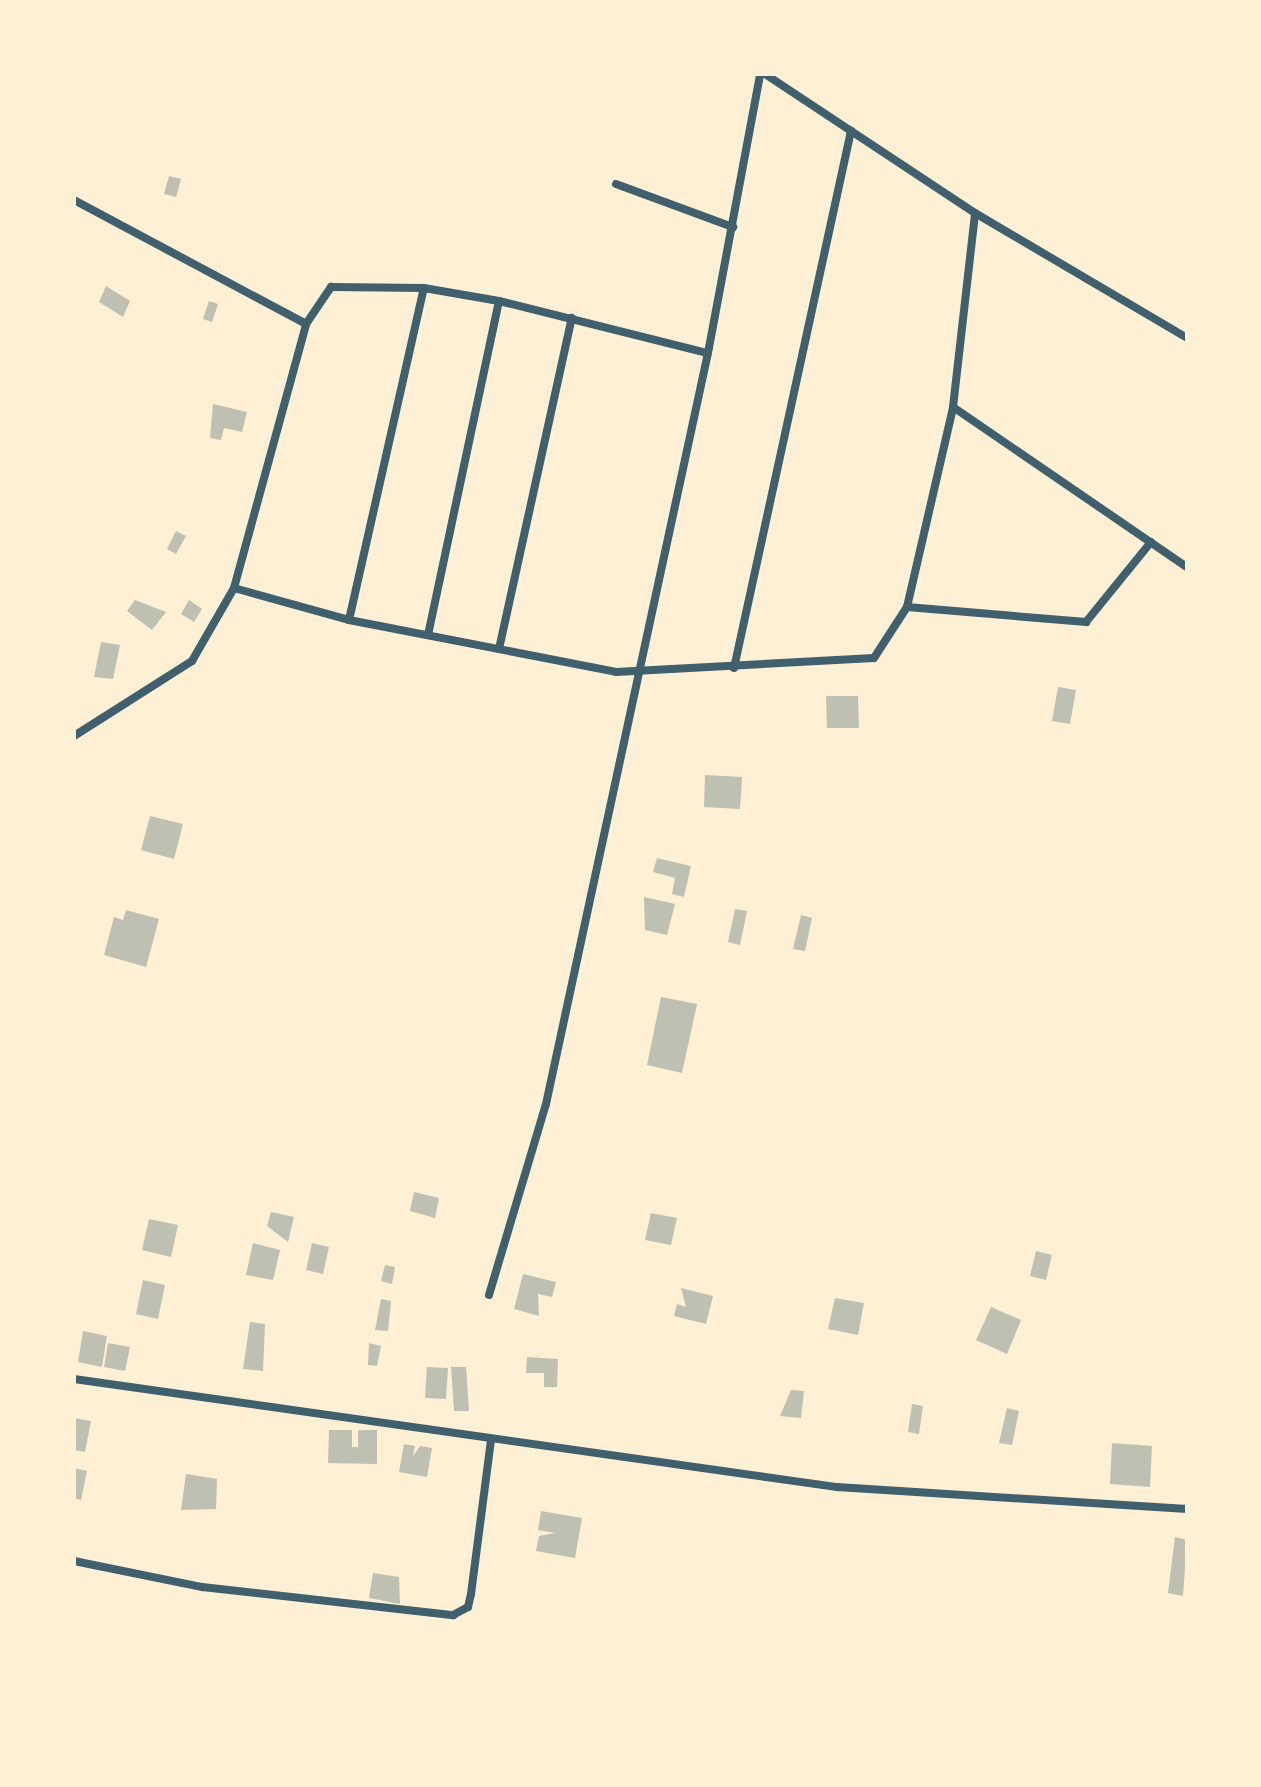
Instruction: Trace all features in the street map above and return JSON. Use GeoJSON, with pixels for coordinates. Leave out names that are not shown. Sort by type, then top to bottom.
{"type":"FeatureCollection","features":[{"type":"Feature","properties":{"kind":"street"},"geometry":{"type":"LineString","coordinates":[[489,1295],[546,1104],[642,671],[762,74],[975,213],[1187,338]]}},
{"type":"Feature","properties":{"kind":"street"},"geometry":{"type":"LineString","coordinates":[[734,668],[851,131]]}},
{"type":"Feature","properties":{"kind":"street"},"geometry":{"type":"LineString","coordinates":[[616,184],[733,227]]}},
{"type":"Feature","properties":{"kind":"street"},"geometry":{"type":"LineString","coordinates":[[74,200],[306,324]]}},
{"type":"Feature","properties":{"kind":"street"},"geometry":{"type":"LineString","coordinates":[[234,588],[349,620],[499,649],[642,671],[874,658],[907,607],[953,407],[975,213]]}},
{"type":"Feature","properties":{"kind":"street"},"geometry":{"type":"LineString","coordinates":[[74,736],[192,661],[234,588],[306,324],[331,287],[424,288],[499,301],[708,353]]}},
{"type":"Feature","properties":{"kind":"street"},"geometry":{"type":"LineString","coordinates":[[349,620],[424,288]]}},
{"type":"Feature","properties":{"kind":"street"},"geometry":{"type":"LineString","coordinates":[[428,635],[499,301]]}},
{"type":"Feature","properties":{"kind":"street"},"geometry":{"type":"LineString","coordinates":[[499,649],[572,318]]}},
{"type":"Feature","properties":{"kind":"street"},"geometry":{"type":"LineString","coordinates":[[953,407],[1187,567]]}},
{"type":"Feature","properties":{"kind":"street"},"geometry":{"type":"LineString","coordinates":[[907,607],[1086,622],[1151,542]]}},
{"type":"Feature","properties":{"kind":"street"},"geometry":{"type":"LineString","coordinates":[[74,1379],[491,1441],[837,1487],[1187,1509]]}},
{"type":"Feature","properties":{"kind":"street"},"geometry":{"type":"LineString","coordinates":[[74,1561],[202,1587],[453,1615],[468,1607],[471,1594],[491,1441]]}},
{"type":"Feature","properties":{"kind":"building"},"geometry":{"type":"Polygon","coordinates":[[[169,176],[181,179],[176,197],[164,194],[169,176]]]}},
{"type":"Feature","properties":{"kind":"building"},"geometry":{"type":"Polygon","coordinates":[[[106,286],[130,301],[123,317],[99,302],[106,286]]]}},
{"type":"Feature","properties":{"kind":"building"},"geometry":{"type":"Polygon","coordinates":[[[209,301],[218,304],[212,322],[203,319],[209,301]]]}},
{"type":"Feature","properties":{"kind":"building"},"geometry":{"type":"Polygon","coordinates":[[[213,404],[247,412],[242,432],[224,428],[221,440],[210,438],[213,404]]]}},
{"type":"Feature","properties":{"kind":"building"},"geometry":{"type":"Polygon","coordinates":[[[176,531],[186,536],[176,554],[167,549],[176,531]]]}},
{"type":"Feature","properties":{"kind":"building"},"geometry":{"type":"Polygon","coordinates":[[[135,600],[166,612],[152,630],[127,611],[135,600]]]}},
{"type":"Feature","properties":{"kind":"building"},"geometry":{"type":"Polygon","coordinates":[[[189,600],[202,609],[194,622],[181,614],[189,600]]]}},
{"type":"Feature","properties":{"kind":"building"},"geometry":{"type":"Polygon","coordinates":[[[101,642],[120,645],[113,679],[94,677],[101,642]]]}},
{"type":"Feature","properties":{"kind":"building"},"geometry":{"type":"Polygon","coordinates":[[[1058,687],[1076,690],[1070,724],[1052,721],[1058,687]]]}},
{"type":"Feature","properties":{"kind":"building"},"geometry":{"type":"Polygon","coordinates":[[[826,696],[858,696],[859,728],[827,728],[826,696]]]}},
{"type":"Feature","properties":{"kind":"building"},"geometry":{"type":"Polygon","coordinates":[[[705,775],[742,777],[740,809],[704,807],[705,775]]]}},
{"type":"Feature","properties":{"kind":"building"},"geometry":{"type":"Polygon","coordinates":[[[150,816],[183,824],[174,859],[141,850],[150,816]]]}},
{"type":"Feature","properties":{"kind":"building"},"geometry":{"type":"Polygon","coordinates":[[[657,858],[691,866],[684,897],[672,894],[675,878],[653,872],[657,858]]]}},
{"type":"Feature","properties":{"kind":"building"},"geometry":{"type":"Polygon","coordinates":[[[644,897],[675,904],[667,935],[645,930],[644,897]]]}},
{"type":"Feature","properties":{"kind":"building"},"geometry":{"type":"Polygon","coordinates":[[[735,909],[747,911],[740,945],[728,942],[735,909]]]}},
{"type":"Feature","properties":{"kind":"building"},"geometry":{"type":"Polygon","coordinates":[[[126,910],[159,919],[146,967],[104,955],[114,917],[123,920],[126,910]]]}},
{"type":"Feature","properties":{"kind":"building"},"geometry":{"type":"Polygon","coordinates":[[[801,915],[812,918],[805,951],[793,949],[801,915]]]}},
{"type":"Feature","properties":{"kind":"building"},"geometry":{"type":"Polygon","coordinates":[[[661,997],[697,1004],[682,1073],[647,1065],[661,997]]]}},
{"type":"Feature","properties":{"kind":"building"},"geometry":{"type":"Polygon","coordinates":[[[414,1192],[439,1198],[435,1218],[410,1211],[414,1192]]]}},
{"type":"Feature","properties":{"kind":"building"},"geometry":{"type":"Polygon","coordinates":[[[271,1212],[294,1217],[288,1242],[267,1226],[271,1212]]]}},
{"type":"Feature","properties":{"kind":"building"},"geometry":{"type":"Polygon","coordinates":[[[651,1213],[677,1218],[671,1245],[645,1240],[651,1213]]]}},
{"type":"Feature","properties":{"kind":"building"},"geometry":{"type":"Polygon","coordinates":[[[149,1219],[178,1225],[171,1257],[142,1250],[149,1219]]]}},
{"type":"Feature","properties":{"kind":"building"},"geometry":{"type":"Polygon","coordinates":[[[253,1243],[280,1250],[273,1280],[246,1275],[253,1243]]]}},
{"type":"Feature","properties":{"kind":"building"},"geometry":{"type":"Polygon","coordinates":[[[312,1243],[329,1247],[323,1274],[306,1270],[312,1243]]]}},
{"type":"Feature","properties":{"kind":"building"},"geometry":{"type":"Polygon","coordinates":[[[1036,1251],[1052,1255],[1046,1280],[1030,1276],[1036,1251]]]}},
{"type":"Feature","properties":{"kind":"building"},"geometry":{"type":"Polygon","coordinates":[[[385,1265],[395,1267],[392,1284],[381,1281],[385,1265]]]}},
{"type":"Feature","properties":{"kind":"building"},"geometry":{"type":"Polygon","coordinates":[[[523,1274],[556,1282],[552,1297],[538,1294],[539,1316],[514,1309],[523,1274]]]}},
{"type":"Feature","properties":{"kind":"building"},"geometry":{"type":"Polygon","coordinates":[[[143,1280],[165,1285],[158,1319],[136,1314],[143,1280]]]}},
{"type":"Feature","properties":{"kind":"building"},"geometry":{"type":"Polygon","coordinates":[[[681,1288],[713,1296],[706,1324],[674,1316],[677,1304],[686,1307],[681,1288]]]}},
{"type":"Feature","properties":{"kind":"building"},"geometry":{"type":"Polygon","coordinates":[[[835,1298],[864,1303],[858,1335],[828,1329],[835,1298]]]}},
{"type":"Feature","properties":{"kind":"building"},"geometry":{"type":"Polygon","coordinates":[[[381,1299],[391,1301],[388,1331],[375,1330],[381,1299]]]}},
{"type":"Feature","properties":{"kind":"building"},"geometry":{"type":"Polygon","coordinates":[[[991,1307],[1021,1320],[1007,1354],[976,1340],[991,1307]]]}},
{"type":"Feature","properties":{"kind":"building"},"geometry":{"type":"Polygon","coordinates":[[[250,1322],[265,1324],[263,1371],[243,1369],[250,1322]]]}},
{"type":"Feature","properties":{"kind":"building"},"geometry":{"type":"Polygon","coordinates":[[[83,1331],[107,1336],[102,1367],[78,1362],[83,1331]]]}},
{"type":"Feature","properties":{"kind":"building"},"geometry":{"type":"Polygon","coordinates":[[[108,1343],[130,1347],[125,1371],[104,1367],[108,1343]]]}},
{"type":"Feature","properties":{"kind":"building"},"geometry":{"type":"Polygon","coordinates":[[[369,1343],[381,1346],[377,1366],[368,1365],[369,1343]]]}},
{"type":"Feature","properties":{"kind":"building"},"geometry":{"type":"Polygon","coordinates":[[[527,1357],[558,1359],[557,1387],[544,1387],[544,1373],[526,1373],[527,1357]]]}},
{"type":"Feature","properties":{"kind":"building"},"geometry":{"type":"Polygon","coordinates":[[[427,1367],[448,1368],[446,1399],[425,1398],[427,1367]]]}},
{"type":"Feature","properties":{"kind":"building"},"geometry":{"type":"Polygon","coordinates":[[[451,1367],[466,1367],[469,1411],[454,1411],[451,1367]]]}},
{"type":"Feature","properties":{"kind":"building"},"geometry":{"type":"Polygon","coordinates":[[[791,1390],[804,1391],[801,1418],[780,1416],[791,1390]]]}},
{"type":"Feature","properties":{"kind":"building"},"geometry":{"type":"Polygon","coordinates":[[[912,1404],[923,1406],[919,1434],[908,1432],[912,1404]]]}},
{"type":"Feature","properties":{"kind":"building"},"geometry":{"type":"Polygon","coordinates":[[[1007,1408],[1019,1411],[1012,1445],[999,1443],[1007,1408]]]}},
{"type":"Feature","properties":{"kind":"building"},"geometry":{"type":"Polygon","coordinates":[[[74,1418],[91,1421],[85,1452],[74,1450],[74,1418]]]}},
{"type":"Feature","properties":{"kind":"building"},"geometry":{"type":"Polygon","coordinates":[[[329,1430],[352,1430],[352,1447],[358,1447],[358,1430],[377,1430],[377,1464],[328,1463],[329,1430]]]}},
{"type":"Feature","properties":{"kind":"building"},"geometry":{"type":"Polygon","coordinates":[[[1112,1443],[1152,1446],[1150,1487],[1110,1484],[1112,1443]]]}},
{"type":"Feature","properties":{"kind":"building"},"geometry":{"type":"Polygon","coordinates":[[[404,1444],[415,1446],[413,1456],[420,1446],[432,1448],[427,1477],[399,1472],[404,1444]]]}},
{"type":"Feature","properties":{"kind":"building"},"geometry":{"type":"Polygon","coordinates":[[[74,1468],[87,1471],[81,1500],[74,1498],[74,1468]]]}},
{"type":"Feature","properties":{"kind":"building"},"geometry":{"type":"Polygon","coordinates":[[[186,1474],[217,1479],[216,1509],[181,1510],[186,1474]]]}},
{"type":"Feature","properties":{"kind":"building"},"geometry":{"type":"Polygon","coordinates":[[[541,1511],[582,1518],[575,1558],[536,1551],[539,1536],[555,1533],[538,1530],[541,1511]]]}},
{"type":"Feature","properties":{"kind":"building"},"geometry":{"type":"Polygon","coordinates":[[[1175,1537],[1187,1540],[1183,1596],[1168,1593],[1175,1537]]]}},
{"type":"Feature","properties":{"kind":"building"},"geometry":{"type":"Polygon","coordinates":[[[373,1573],[399,1577],[400,1604],[369,1598],[373,1573]]]}}]}
